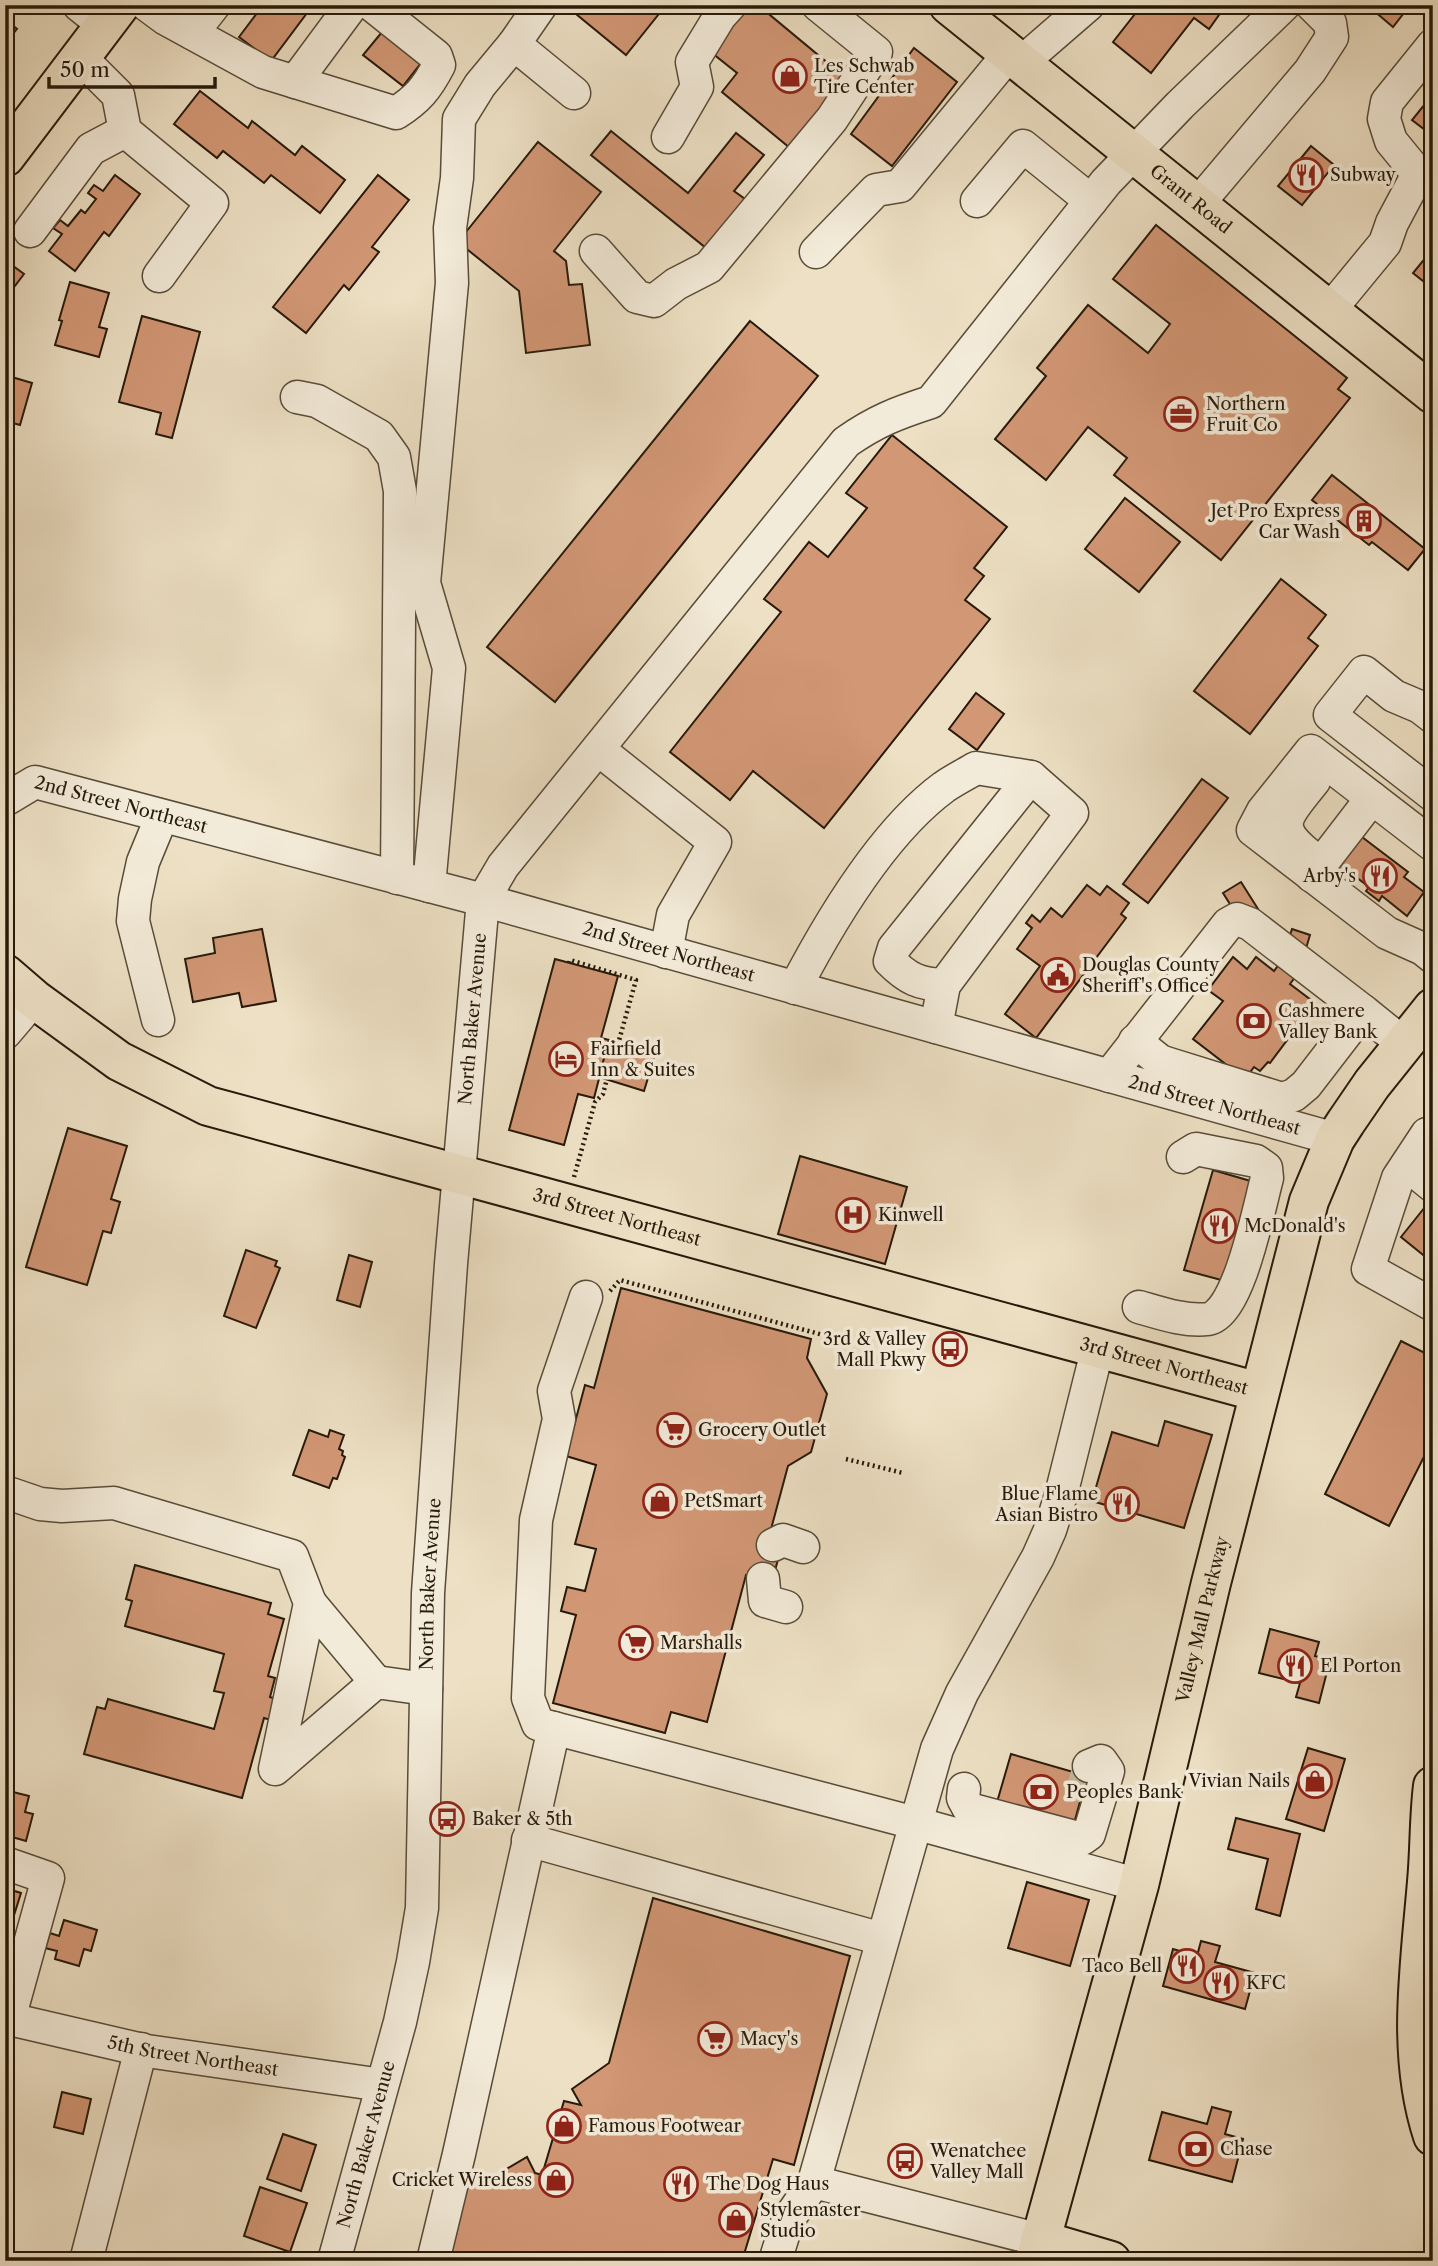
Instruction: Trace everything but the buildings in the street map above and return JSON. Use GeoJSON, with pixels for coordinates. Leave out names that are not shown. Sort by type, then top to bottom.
{"type":"FeatureCollection","features":[{"type":"Feature","properties":{"kind":"main road","name":"Grant Road"},"geometry":{"type":"LineString","coordinates":[[949,5],[1433,394]]}},
{"type":"Feature","properties":{"kind":"main road"},"geometry":{"type":"LineString","coordinates":[[5,157],[80,57],[101,12]]}},
{"type":"Feature","properties":{"kind":"main road","name":"3rd Street Northeast"},"geometry":{"type":"LineString","coordinates":[[5,974],[34,999],[119,1061],[208,1106],[1259,1392]]}},
{"type":"Feature","properties":{"kind":"main road","name":"Valley Mall Parkway"},"geometry":{"type":"LineString","coordinates":[[1038,2250],[1139,1885],[1188,1673],[1309,1201],[1335,1139],[1372,1084],[1433,1008]]}},
{"type":"Feature","properties":{"kind":"main road"},"geometry":{"type":"LineString","coordinates":[[1432,1800],[1416,2024],[1419,2080],[1433,2136]]}},
{"type":"Feature","properties":{"kind":"main road"},"geometry":{"type":"LineString","coordinates":[[1038,2250],[1111,2261]]}},
{"type":"Feature","properties":{"kind":"street"},"geometry":{"type":"LineString","coordinates":[[147,5],[166,19],[263,72],[396,113],[427,88],[439,65],[436,56],[372,5]]}},
{"type":"Feature","properties":{"kind":"street"},"geometry":{"type":"LineString","coordinates":[[192,33],[214,5]]}},
{"type":"Feature","properties":{"kind":"street"},"geometry":{"type":"LineString","coordinates":[[295,82],[352,5]]}},
{"type":"Feature","properties":{"kind":"street"},"geometry":{"type":"LineString","coordinates":[[429,886],[449,668],[425,583],[452,283],[450,228],[457,178],[459,119],[480,85],[514,44],[541,5]]}},
{"type":"Feature","properties":{"kind":"street"},"geometry":{"type":"LineString","coordinates":[[668,137],[696,87],[692,62],[720,16],[730,5]]}},
{"type":"Feature","properties":{"kind":"street"},"geometry":{"type":"LineString","coordinates":[[596,251],[637,297],[654,301],[676,284],[709,267],[832,120],[876,52],[818,5]]}},
{"type":"Feature","properties":{"kind":"street"},"geometry":{"type":"LineString","coordinates":[[816,252],[876,190],[900,186],[1015,59],[1088,5]]}},
{"type":"Feature","properties":{"kind":"street"},"geometry":{"type":"LineString","coordinates":[[483,900],[503,866],[846,442],[873,423],[931,402],[1091,201],[1133,153],[1284,5]]}},
{"type":"Feature","properties":{"kind":"street"},"geometry":{"type":"LineString","coordinates":[[1197,205],[1310,71],[1332,37],[1330,23],[1312,5]]}},
{"type":"Feature","properties":{"kind":"street"},"geometry":{"type":"LineString","coordinates":[[514,44],[574,93]]}},
{"type":"Feature","properties":{"kind":"street"},"geometry":{"type":"LineString","coordinates":[[1329,311],[1385,243],[1392,223],[1425,180],[1391,141],[1384,119],[1387,102],[1433,46]]}},
{"type":"Feature","properties":{"kind":"street"},"geometry":{"type":"LineString","coordinates":[[80,57],[118,95],[125,131],[212,203],[159,276]]}},
{"type":"Feature","properties":{"kind":"street"},"geometry":{"type":"LineString","coordinates":[[30,231],[91,149],[125,131]]}},
{"type":"Feature","properties":{"kind":"street"},"geometry":{"type":"LineString","coordinates":[[977,201],[1023,146],[1091,201]]}},
{"type":"Feature","properties":{"kind":"street"},"geometry":{"type":"LineString","coordinates":[[297,397],[317,401],[379,436],[394,457],[400,491],[397,878]]}},
{"type":"Feature","properties":{"kind":"street"},"geometry":{"type":"LineString","coordinates":[[1429,947],[1387,933],[1317,870],[1253,830],[1264,811],[1319,757],[1321,727],[1364,672],[1394,696],[1420,707],[1433,717]]}},
{"type":"Feature","properties":{"kind":"street"},"geometry":{"type":"LineString","coordinates":[[1330,715],[1433,795]]}},
{"type":"Feature","properties":{"kind":"street"},"geometry":{"type":"LineString","coordinates":[[598,749],[715,842],[673,915],[666,952]]}},
{"type":"Feature","properties":{"kind":"street"},"geometry":{"type":"LineString","coordinates":[[1319,757],[1433,845]]}},
{"type":"Feature","properties":{"kind":"street"},"geometry":{"type":"LineString","coordinates":[[795,988],[838,912],[884,848],[919,809],[944,788],[976,768],[1031,776],[1072,813],[944,985],[936,1027]]}},
{"type":"Feature","properties":{"kind":"street"},"geometry":{"type":"LineString","coordinates":[[944,985],[924,985],[903,974],[890,961],[894,948],[1031,776]]}},
{"type":"Feature","properties":{"kind":"street","name":"2nd Street Northeast"},"geometry":{"type":"LineString","coordinates":[[5,800],[35,782],[483,900],[1335,1139]]}},
{"type":"Feature","properties":{"kind":"street"},"geometry":{"type":"LineString","coordinates":[[1317,870],[1372,799]]}},
{"type":"Feature","properties":{"kind":"street"},"geometry":{"type":"LineString","coordinates":[[158,1020],[133,921],[143,862],[162,816]]}},
{"type":"Feature","properties":{"kind":"street","name":"North Baker Avenue"},"geometry":{"type":"LineString","coordinates":[[334,2261],[400,2022],[422,1908],[428,1593],[458,1173],[483,900]]}},
{"type":"Feature","properties":{"kind":"street"},"geometry":{"type":"LineString","coordinates":[[1108,1076],[1228,924],[1237,919],[1250,924],[1404,1044]]}},
{"type":"Feature","properties":{"kind":"street"},"geometry":{"type":"LineString","coordinates":[[5,1033],[34,999]]}},
{"type":"Feature","properties":{"kind":"street"},"geometry":{"type":"LineString","coordinates":[[1135,1041],[1160,1061],[1282,1098],[1294,1095],[1306,1086],[1363,1010]]}},
{"type":"Feature","properties":{"kind":"street"},"geometry":{"type":"LineString","coordinates":[[1431,1133],[1398,1178],[1368,1269],[1433,1305]]}},
{"type":"Feature","properties":{"kind":"street"},"geometry":{"type":"LineString","coordinates":[[1139,1307],[1161,1314],[1211,1319],[1227,1306],[1238,1284],[1267,1178],[1266,1168],[1256,1161],[1196,1149],[1183,1157]]}},
{"type":"Feature","properties":{"kind":"street"},"geometry":{"type":"LineString","coordinates":[[1407,1165],[1433,1185]]}},
{"type":"Feature","properties":{"kind":"street"},"geometry":{"type":"LineString","coordinates":[[586,1297],[554,1391],[559,1419],[536,1520],[527,1698],[538,1724],[1139,1885]]}},
{"type":"Feature","properties":{"kind":"street"},"geometry":{"type":"LineString","coordinates":[[775,2261],[788,2220],[814,2182],[937,1749],[948,1720],[1051,1530],[1098,1347]]}},
{"type":"Feature","properties":{"kind":"street"},"geometry":{"type":"LineString","coordinates":[[5,1492],[40,1504],[114,1503],[292,1556],[310,1603],[376,1682],[426,1689]]}},
{"type":"Feature","properties":{"kind":"street"},"geometry":{"type":"LineString","coordinates":[[763,1580],[765,1601],[786,1607]]}},
{"type":"Feature","properties":{"kind":"street"},"geometry":{"type":"LineString","coordinates":[[310,1603],[275,1769],[376,1682]]}},
{"type":"Feature","properties":{"kind":"street"},"geometry":{"type":"LineString","coordinates":[[433,2261],[460,2154],[554,1728]]}},
{"type":"Feature","properties":{"kind":"street"},"geometry":{"type":"LineString","coordinates":[[964,1788],[963,1798],[969,1808],[1082,1839],[1089,1834],[1108,1771],[1097,1761]]}},
{"type":"Feature","properties":{"kind":"street"},"geometry":{"type":"LineString","coordinates":[[1071,1836],[1084,1804]]}},
{"type":"Feature","properties":{"kind":"street"},"geometry":{"type":"LineString","coordinates":[[528,1840],[882,1939]]}},
{"type":"Feature","properties":{"kind":"street"},"geometry":{"type":"LineString","coordinates":[[5,1863],[48,1878],[7,2019]]}},
{"type":"Feature","properties":{"kind":"street","name":"5th Street Northeast"},"geometry":{"type":"LineString","coordinates":[[7,2019],[141,2049],[382,2085]]}},
{"type":"Feature","properties":{"kind":"street"},"geometry":{"type":"LineString","coordinates":[[86,2261],[141,2049]]}},
{"type":"Feature","properties":{"kind":"street"},"geometry":{"type":"LineString","coordinates":[[814,2182],[1038,2250]]}},
{"type":"Feature","properties":{"kind":"path"},"geometry":{"type":"LineString","coordinates":[[569,963],[570,960],[636,980],[618,1044]]}},
{"type":"Feature","properties":{"kind":"path"},"geometry":{"type":"LineString","coordinates":[[574,1178],[595,1102],[603,1094],[607,1079]]}},
{"type":"Feature","properties":{"kind":"path"},"geometry":{"type":"LineString","coordinates":[[586,1297],[612,1290],[620,1280],[838,1339]]}},
{"type":"Feature","properties":{"kind":"path"},"geometry":{"type":"LineString","coordinates":[[846,1459],[903,1473]]}},
{"type":"Feature","properties":{"kind":"tunnel"},"geometry":{"type":"LineString","coordinates":[[1079,1802],[1089,1766]]}},
{"type":"Feature","properties":{"kind":"place","name":"Les Schwab Tire Center"},"geometry":{"type":"Point","coordinates":[790,76]}},
{"type":"Feature","properties":{"kind":"place","name":"Subway"},"geometry":{"type":"Point","coordinates":[1306,175]}},
{"type":"Feature","properties":{"kind":"place","name":"Northern Fruit Co"},"geometry":{"type":"Point","coordinates":[1181,414]}},
{"type":"Feature","properties":{"kind":"place","name":"Jet Pro Express Car Wash"},"geometry":{"type":"Point","coordinates":[1364,521]}},
{"type":"Feature","properties":{"kind":"place","name":"Arby's"},"geometry":{"type":"Point","coordinates":[1380,876]}},
{"type":"Feature","properties":{"kind":"place","name":"Douglas County Sheriff's Office"},"geometry":{"type":"Point","coordinates":[1058,975]}},
{"type":"Feature","properties":{"kind":"place","name":"Cashmere Valley Bank"},"geometry":{"type":"Point","coordinates":[1254,1021]}},
{"type":"Feature","properties":{"kind":"place","name":"Fairfield Inn & Suites"},"geometry":{"type":"Point","coordinates":[566,1059]}},
{"type":"Feature","properties":{"kind":"place","name":"Kinwell"},"geometry":{"type":"Point","coordinates":[853,1215]}},
{"type":"Feature","properties":{"kind":"place","name":"McDonald's"},"geometry":{"type":"Point","coordinates":[1219,1226]}},
{"type":"Feature","properties":{"kind":"place","name":"3rd & Valley Mall Pkwy"},"geometry":{"type":"Point","coordinates":[950,1349]}},
{"type":"Feature","properties":{"kind":"place","name":"Grocery Outlet"},"geometry":{"type":"Point","coordinates":[674,1430]}},
{"type":"Feature","properties":{"kind":"place","name":"PetSmart"},"geometry":{"type":"Point","coordinates":[660,1501]}},
{"type":"Feature","properties":{"kind":"place","name":"Blue Flame Asian Bistro"},"geometry":{"type":"Point","coordinates":[1122,1504]}},
{"type":"Feature","properties":{"kind":"place","name":"Marshalls"},"geometry":{"type":"Point","coordinates":[636,1643]}},
{"type":"Feature","properties":{"kind":"place","name":"El Porton"},"geometry":{"type":"Point","coordinates":[1295,1666]}},
{"type":"Feature","properties":{"kind":"place","name":"Vivian Nails"},"geometry":{"type":"Point","coordinates":[1315,1781]}},
{"type":"Feature","properties":{"kind":"place","name":"Peoples Bank"},"geometry":{"type":"Point","coordinates":[1041,1792]}},
{"type":"Feature","properties":{"kind":"place","name":"Baker & 5th"},"geometry":{"type":"Point","coordinates":[447,1819]}},
{"type":"Feature","properties":{"kind":"place","name":"Taco Bell"},"geometry":{"type":"Point","coordinates":[1187,1966]}},
{"type":"Feature","properties":{"kind":"place","name":"KFC"},"geometry":{"type":"Point","coordinates":[1221,1983]}},
{"type":"Feature","properties":{"kind":"place","name":"Macy's"},"geometry":{"type":"Point","coordinates":[715,2039]}},
{"type":"Feature","properties":{"kind":"place","name":"Famous Footwear"},"geometry":{"type":"Point","coordinates":[564,2126]}},
{"type":"Feature","properties":{"kind":"place","name":"Chase"},"geometry":{"type":"Point","coordinates":[1196,2149]}},
{"type":"Feature","properties":{"kind":"place","name":"Wenatchee Valley Mall"},"geometry":{"type":"Point","coordinates":[905,2161]}},
{"type":"Feature","properties":{"kind":"place","name":"Cricket Wireless"},"geometry":{"type":"Point","coordinates":[556,2180]}},
{"type":"Feature","properties":{"kind":"place","name":"The Dog Haus"},"geometry":{"type":"Point","coordinates":[681,2184]}},
{"type":"Feature","properties":{"kind":"place","name":"Stylemaster Studio"},"geometry":{"type":"Point","coordinates":[736,2220]}}]}
